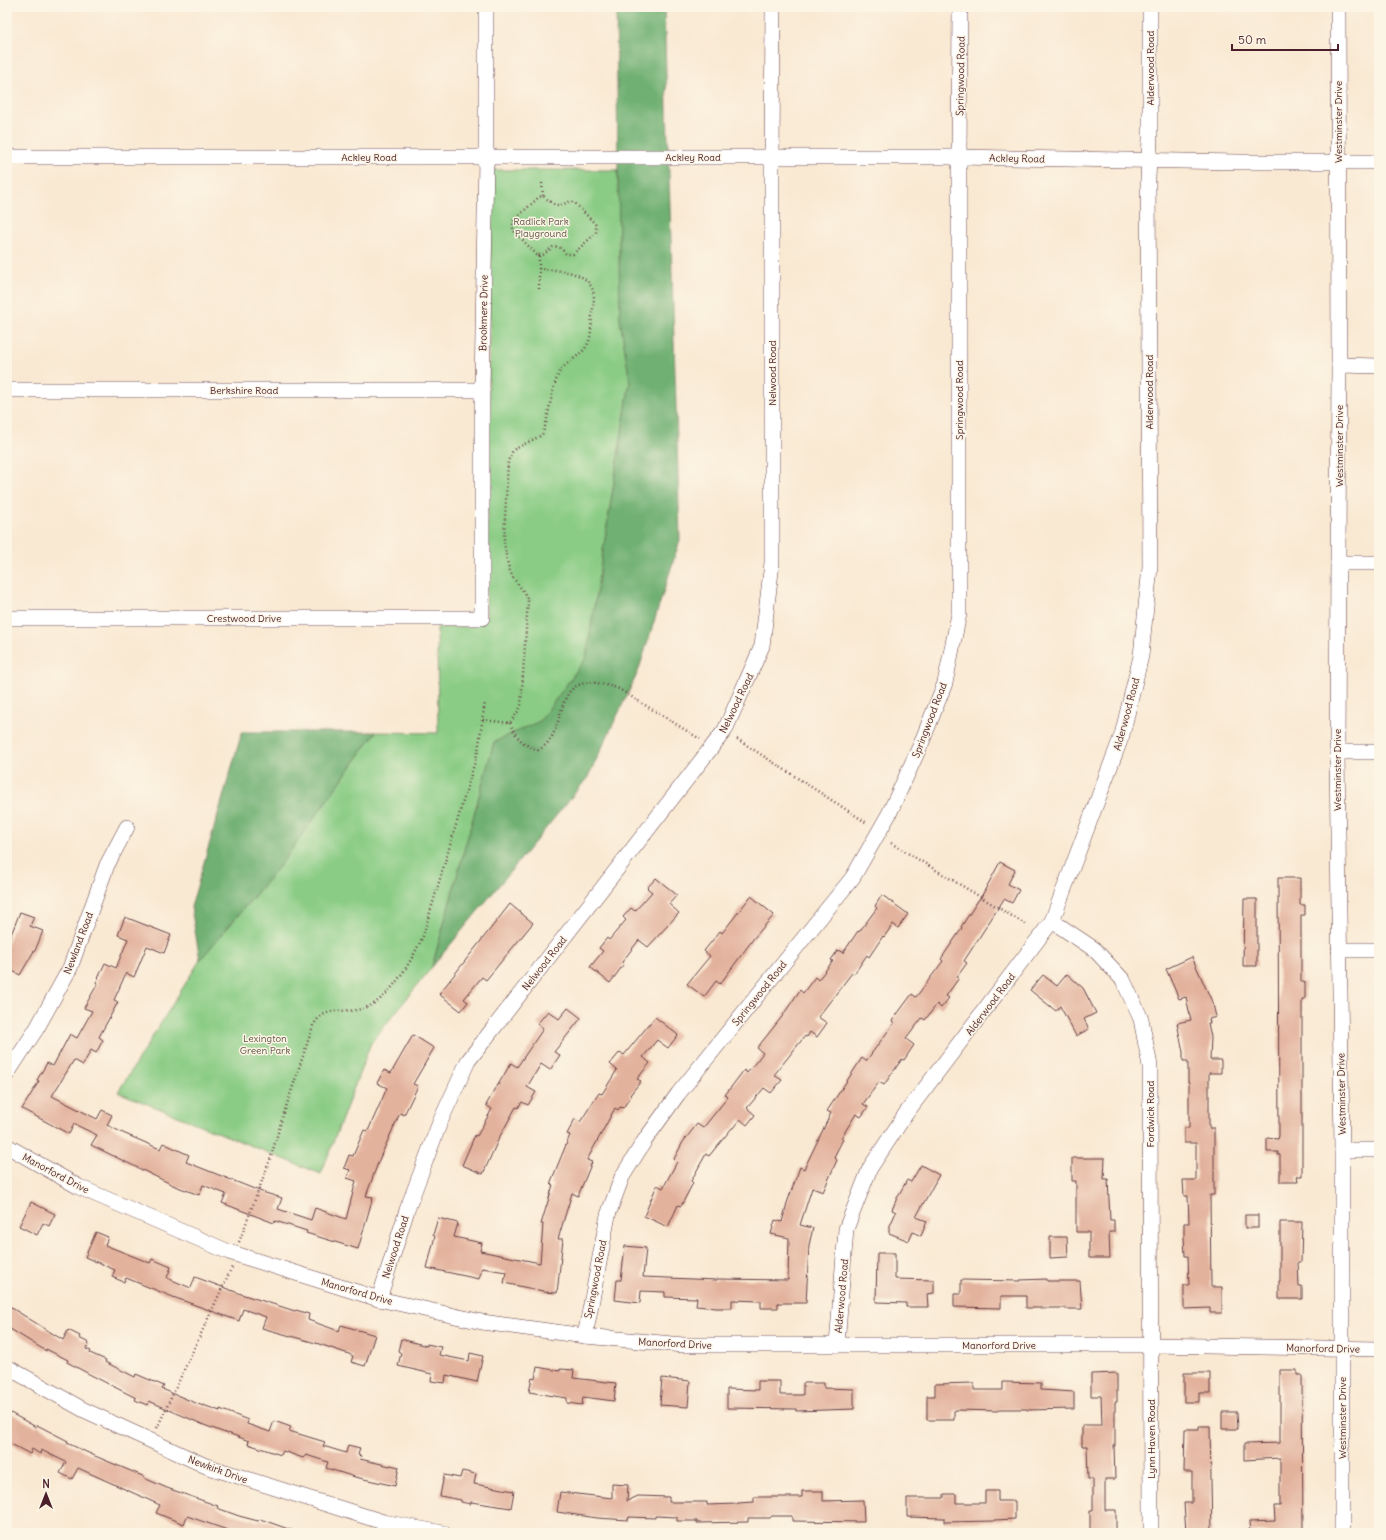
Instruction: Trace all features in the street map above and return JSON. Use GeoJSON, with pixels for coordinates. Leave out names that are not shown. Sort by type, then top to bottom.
{"type":"FeatureCollection","features":[{"type":"Feature","properties":{"kind":"street","name":"Brookmere Drive"},"geometry":{"type":"LineString","coordinates":[[482,618],[482,390],[486,157],[486,7]]}},
{"type":"Feature","properties":{"kind":"street","name":"Nelwood Road"},"geometry":{"type":"LineString","coordinates":[[379,1299],[407,1210],[440,1122],[468,1061],[725,730],[762,646],[772,562],[773,7]]}},
{"type":"Feature","properties":{"kind":"street","name":"Springwood Road"},"geometry":{"type":"LineString","coordinates":[[584,1336],[608,1215],[622,1178],[645,1140],[678,1094],[853,877],[888,814],[921,744],[945,683],[959,614],[960,7]]}},
{"type":"Feature","properties":{"kind":"street","name":"Alderwood Road"},"geometry":{"type":"LineString","coordinates":[[837,1345],[846,1229],[870,1168],[907,1112],[1052,921],[1122,735],[1141,656],[1150,567],[1148,159],[1150,139],[1150,7]]}},
{"type":"Feature","properties":{"kind":"street","name":"Westminster Drive"},"geometry":{"type":"LineString","coordinates":[[1338,7],[1339,365],[1337,752],[1342,1150],[1342,1533]]}},
{"type":"Feature","properties":{"kind":"street","name":"Ackley Road"},"geometry":{"type":"LineString","coordinates":[[7,157],[959,157],[1148,159],[1239,162],[1379,162]]}},
{"type":"Feature","properties":{"kind":"street"},"geometry":{"type":"LineString","coordinates":[[1339,365],[1379,366]]}},
{"type":"Feature","properties":{"kind":"street","name":"Berkshire Road"},"geometry":{"type":"LineString","coordinates":[[7,390],[482,390]]}},
{"type":"Feature","properties":{"kind":"street"},"geometry":{"type":"LineString","coordinates":[[1338,562],[1379,563]]}},
{"type":"Feature","properties":{"kind":"street","name":"Crestwood Drive"},"geometry":{"type":"LineString","coordinates":[[7,618],[482,618]]}},
{"type":"Feature","properties":{"kind":"street"},"geometry":{"type":"LineString","coordinates":[[1337,752],[1379,752]]}},
{"type":"Feature","properties":{"kind":"street","name":"Newland Road"},"geometry":{"type":"LineString","coordinates":[[7,1074],[37,1028],[70,968],[108,865],[127,827]]}},
{"type":"Feature","properties":{"kind":"street","name":"Fordwick Road"},"geometry":{"type":"LineString","coordinates":[[1052,921],[1094,949],[1123,980],[1141,1019],[1150,1066],[1151,1345]]}},
{"type":"Feature","properties":{"kind":"street"},"geometry":{"type":"LineString","coordinates":[[1339,950],[1379,950]]}},
{"type":"Feature","properties":{"kind":"street","name":"Manorford Drive"},"geometry":{"type":"LineString","coordinates":[[7,1146],[79,1187],[229,1252],[379,1299],[482,1322],[584,1336],[683,1345],[1151,1345],[1379,1349]]}},
{"type":"Feature","properties":{"kind":"street"},"geometry":{"type":"LineString","coordinates":[[1342,1150],[1379,1150]]}},
{"type":"Feature","properties":{"kind":"street","name":"Lynn Haven Road"},"geometry":{"type":"LineString","coordinates":[[1151,1345],[1151,1533]]}},
{"type":"Feature","properties":{"kind":"street","name":"Newkirk Drive"},"geometry":{"type":"LineString","coordinates":[[7,1367],[84,1410],[206,1466],[383,1522],[443,1533]]}},
{"type":"Feature","properties":{"kind":"path"},"geometry":{"type":"LineString","coordinates":[[542,183],[543,196],[555,205],[574,202],[596,225],[596,233],[573,254],[566,254],[561,248],[554,246],[543,255],[537,255],[513,230],[513,221],[539,197],[543,196]]}},
{"type":"Feature","properties":{"kind":"path"},"geometry":{"type":"LineString","coordinates":[[540,255],[540,290]]}},
{"type":"Feature","properties":{"kind":"path"},"geometry":{"type":"LineString","coordinates":[[510,723],[519,710],[520,705],[528,600],[525,593],[514,578],[508,564],[505,551],[504,538],[508,461],[513,450],[542,435],[558,375],[568,363],[581,353],[587,345],[594,296],[592,289],[587,282],[571,272],[540,269]]}},
{"type":"Feature","properties":{"kind":"path"},"geometry":{"type":"LineString","coordinates":[[510,723],[515,734],[521,741],[538,750],[546,747],[555,730],[562,704],[566,697],[579,685],[593,682],[609,685],[619,689],[702,739]]}},
{"type":"Feature","properties":{"kind":"path"},"geometry":{"type":"LineString","coordinates":[[239,1243],[271,1157],[281,1122],[315,1022],[320,1015],[327,1012],[367,1008],[381,999],[393,985],[414,954],[423,936],[478,751],[485,702]]}},
{"type":"Feature","properties":{"kind":"path"},"geometry":{"type":"LineString","coordinates":[[483,720],[510,723]]}},
{"type":"Feature","properties":{"kind":"path"},"geometry":{"type":"LineString","coordinates":[[737,739],[869,824]]}},
{"type":"Feature","properties":{"kind":"path"},"geometry":{"type":"LineString","coordinates":[[891,843],[1027,925]]}},
{"type":"Feature","properties":{"kind":"path"},"geometry":{"type":"LineString","coordinates":[[157,1429],[232,1267]]}},
{"type":"Feature","properties":{"kind":"green space"},"geometry":{"type":"Polygon","coordinates":[[[616,7],[664,7],[680,540],[638,672],[588,777],[432,967],[494,742],[540,721],[586,658],[630,382],[620,319],[616,7]]]}},
{"type":"Feature","properties":{"kind":"green space","name":"Lexington Green Park"},"geometry":{"type":"Polygon","coordinates":[[[491,170],[618,170],[620,319],[630,382],[586,658],[540,721],[494,742],[432,967],[371,1043],[321,1174],[118,1092],[200,960],[241,912],[240,908],[246,906],[281,864],[376,732],[438,733],[437,627],[472,626],[486,617],[491,170]]]}},
{"type":"Feature","properties":{"kind":"green space"},"geometry":{"type":"Polygon","coordinates":[[[242,732],[376,732],[281,864],[200,960],[191,907],[242,732]]]}},
{"type":"Feature","properties":{"kind":"building"},"geometry":{"type":"Polygon","coordinates":[[[1000,862],[1015,870],[1008,884],[1019,890],[1012,903],[1004,899],[964,961],[967,963],[957,977],[959,978],[946,996],[949,998],[941,1008],[937,1004],[925,1020],[922,1018],[906,1039],[914,1045],[904,1060],[902,1059],[884,1085],[879,1082],[863,1104],[868,1107],[861,1117],[856,1114],[841,1138],[843,1139],[834,1157],[837,1160],[823,1192],[812,1188],[800,1225],[813,1228],[809,1245],[806,1303],[778,1303],[778,1308],[761,1308],[761,1301],[732,1300],[732,1308],[716,1308],[696,1306],[697,1298],[665,1297],[665,1292],[641,1291],[640,1303],[615,1300],[617,1280],[621,1280],[625,1246],[646,1248],[643,1277],[717,1280],[788,1280],[789,1238],[771,1234],[775,1220],[782,1222],[800,1167],[804,1169],[831,1113],[827,1111],[862,1058],[866,1061],[894,1023],[892,1021],[912,994],[916,997],[943,961],[941,959],[980,899],[1000,862]]]}},
{"type":"Feature","properties":{"kind":"building"},"geometry":{"type":"Polygon","coordinates":[[[656,878],[677,895],[669,904],[679,913],[648,947],[639,940],[622,962],[624,964],[610,983],[590,967],[603,951],[599,948],[607,938],[609,940],[626,920],[623,917],[631,908],[635,911],[652,892],[647,888],[656,878]]]}},
{"type":"Feature","properties":{"kind":"building"},"geometry":{"type":"Polygon","coordinates":[[[1278,878],[1300,878],[1300,905],[1305,905],[1305,915],[1301,915],[1301,982],[1305,982],[1305,999],[1302,999],[1302,1176],[1297,1176],[1298,1182],[1280,1182],[1280,1155],[1278,1155],[1278,1152],[1267,1152],[1267,1138],[1278,1139],[1279,1136],[1278,878]]]}},
{"type":"Feature","properties":{"kind":"building"},"geometry":{"type":"Polygon","coordinates":[[[882,895],[908,914],[898,928],[893,924],[869,957],[867,955],[854,974],[852,973],[818,1017],[827,1023],[817,1037],[810,1032],[807,1037],[805,1036],[774,1075],[782,1080],[771,1093],[764,1088],[747,1108],[755,1115],[747,1125],[740,1119],[709,1156],[706,1154],[691,1181],[693,1183],[681,1206],[678,1205],[668,1227],[644,1216],[657,1185],[663,1188],[677,1162],[674,1159],[683,1142],[697,1124],[703,1128],[728,1097],[725,1095],[744,1070],[747,1073],[763,1053],[757,1048],[781,1018],[800,990],[803,993],[815,977],[818,980],[833,961],[831,960],[838,950],[843,953],[858,931],[859,932],[877,908],[875,906],[882,895]]]}},
{"type":"Feature","properties":{"kind":"building"},"geometry":{"type":"Polygon","coordinates":[[[751,896],[774,915],[754,938],[720,984],[716,981],[704,997],[687,984],[710,956],[704,951],[720,931],[722,933],[751,896]]]}},
{"type":"Feature","properties":{"kind":"building"},"geometry":{"type":"Polygon","coordinates":[[[1244,899],[1257,899],[1257,966],[1243,966],[1244,899]]]}},
{"type":"Feature","properties":{"kind":"building"},"geometry":{"type":"Polygon","coordinates":[[[510,904],[533,923],[486,980],[482,977],[464,999],[468,1002],[461,1011],[439,994],[510,904]]]}},
{"type":"Feature","properties":{"kind":"building"},"geometry":{"type":"Polygon","coordinates":[[[20,912],[34,917],[30,926],[43,931],[35,951],[20,975],[7,968],[7,945],[20,912]]]}},
{"type":"Feature","properties":{"kind":"building"},"geometry":{"type":"Polygon","coordinates":[[[125,917],[171,935],[164,953],[147,946],[134,977],[126,973],[114,1000],[118,1002],[99,1037],[103,1040],[96,1053],[91,1050],[83,1065],[74,1060],[52,1096],[97,1119],[102,1110],[112,1115],[107,1125],[123,1133],[160,1149],[163,1143],[189,1155],[186,1162],[262,1192],[282,1198],[278,1209],[311,1220],[315,1208],[346,1219],[356,1181],[347,1178],[350,1170],[344,1168],[349,1155],[353,1156],[364,1130],[368,1131],[387,1088],[377,1083],[384,1070],[391,1073],[413,1035],[434,1048],[413,1084],[418,1086],[404,1115],[400,1113],[379,1160],[366,1196],[373,1197],[358,1249],[306,1233],[307,1231],[285,1224],[275,1221],[274,1223],[222,1203],[226,1194],[203,1185],[199,1195],[175,1186],[91,1145],[97,1135],[74,1124],[69,1134],[22,1109],[39,1081],[37,1080],[47,1063],[53,1066],[70,1034],[77,1038],[92,1011],[84,1008],[98,983],[96,983],[105,963],[116,968],[128,939],[118,935],[125,917]]]}},
{"type":"Feature","properties":{"kind":"building"},"geometry":{"type":"Polygon","coordinates":[[[1192,957],[1213,1004],[1216,1017],[1209,1019],[1210,1023],[1208,1023],[1211,1037],[1210,1060],[1221,1060],[1221,1073],[1209,1073],[1209,1128],[1214,1128],[1214,1195],[1210,1195],[1211,1287],[1222,1287],[1222,1313],[1210,1313],[1210,1308],[1184,1309],[1184,1285],[1189,1285],[1188,1256],[1185,1256],[1184,1223],[1189,1223],[1188,1196],[1184,1196],[1183,1180],[1196,1180],[1196,1143],[1184,1143],[1184,1128],[1189,1128],[1188,1061],[1183,1061],[1183,1052],[1177,1023],[1191,1020],[1186,997],[1179,999],[1166,969],[1192,957]]]}},
{"type":"Feature","properties":{"kind":"building"},"geometry":{"type":"Polygon","coordinates":[[[1067,974],[1083,988],[1096,1013],[1084,1019],[1089,1029],[1076,1036],[1060,1006],[1056,1011],[1030,990],[1043,975],[1057,986],[1067,974]]]}},
{"type":"Feature","properties":{"kind":"building"},"geometry":{"type":"Polygon","coordinates":[[[568,1008],[581,1018],[554,1052],[560,1055],[550,1070],[541,1064],[527,1087],[536,1092],[528,1105],[522,1102],[518,1108],[516,1107],[499,1138],[483,1174],[462,1165],[475,1135],[477,1136],[492,1109],[486,1105],[511,1063],[517,1067],[543,1029],[537,1024],[548,1011],[559,1019],[568,1008]]]}},
{"type":"Feature","properties":{"kind":"building"},"geometry":{"type":"Polygon","coordinates":[[[655,1017],[678,1035],[668,1048],[657,1040],[643,1057],[650,1063],[637,1079],[641,1081],[630,1095],[631,1096],[623,1108],[620,1107],[618,1110],[615,1108],[587,1160],[592,1162],[578,1196],[572,1193],[558,1239],[563,1239],[557,1293],[543,1292],[504,1283],[506,1272],[482,1268],[479,1279],[427,1268],[435,1236],[433,1235],[438,1218],[458,1223],[454,1237],[482,1243],[480,1251],[540,1263],[543,1224],[541,1224],[553,1185],[550,1184],[570,1135],[567,1134],[575,1119],[580,1122],[599,1093],[602,1094],[617,1070],[610,1064],[620,1052],[624,1055],[655,1017]]]}},
{"type":"Feature","properties":{"kind":"building"},"geometry":{"type":"Polygon","coordinates":[[[1072,1158],[1105,1158],[1104,1179],[1108,1179],[1110,1220],[1114,1220],[1114,1232],[1109,1232],[1110,1258],[1089,1258],[1089,1232],[1076,1232],[1076,1181],[1072,1181],[1072,1158]]]}},
{"type":"Feature","properties":{"kind":"building"},"geometry":{"type":"Polygon","coordinates":[[[921,1165],[939,1175],[916,1217],[927,1221],[921,1236],[913,1232],[909,1241],[889,1233],[889,1228],[896,1212],[892,1210],[897,1198],[907,1180],[911,1182],[921,1165]]]}},
{"type":"Feature","properties":{"kind":"building"},"geometry":{"type":"Polygon","coordinates":[[[31,1202],[55,1214],[49,1226],[43,1223],[37,1235],[19,1226],[31,1202]]]}},
{"type":"Feature","properties":{"kind":"building"},"geometry":{"type":"Polygon","coordinates":[[[1245,1215],[1258,1215],[1258,1228],[1245,1228],[1245,1215]]]}},
{"type":"Feature","properties":{"kind":"building"},"geometry":{"type":"Polygon","coordinates":[[[1280,1222],[1302,1222],[1301,1262],[1298,1262],[1299,1286],[1302,1286],[1302,1299],[1279,1299],[1280,1222]]]}},
{"type":"Feature","properties":{"kind":"building"},"geometry":{"type":"Polygon","coordinates":[[[96,1232],[108,1237],[105,1245],[150,1263],[152,1259],[171,1267],[167,1278],[191,1288],[195,1277],[244,1295],[309,1314],[308,1320],[339,1331],[341,1325],[375,1335],[365,1366],[351,1362],[353,1356],[349,1354],[262,1328],[266,1317],[243,1309],[239,1321],[126,1278],[124,1282],[112,1277],[115,1270],[85,1257],[96,1232]]]}},
{"type":"Feature","properties":{"kind":"building"},"geometry":{"type":"Polygon","coordinates":[[[1050,1237],[1067,1237],[1068,1257],[1050,1258],[1050,1237]]]}},
{"type":"Feature","properties":{"kind":"building"},"geometry":{"type":"Polygon","coordinates":[[[877,1253],[895,1253],[895,1279],[934,1280],[934,1293],[927,1294],[928,1307],[906,1307],[906,1303],[876,1302],[877,1253]]]}},
{"type":"Feature","properties":{"kind":"building"},"geometry":{"type":"Polygon","coordinates":[[[1047,1279],[1047,1281],[1080,1281],[1082,1309],[1026,1308],[1026,1296],[1001,1296],[1001,1308],[954,1307],[954,1294],[961,1294],[961,1280],[1020,1281],[1047,1279]]]}},
{"type":"Feature","properties":{"kind":"building"},"geometry":{"type":"Polygon","coordinates":[[[7,1305],[63,1340],[68,1330],[80,1336],[79,1338],[89,1343],[86,1349],[91,1351],[90,1353],[106,1360],[105,1362],[135,1377],[136,1374],[164,1386],[162,1389],[203,1406],[220,1411],[220,1409],[248,1420],[247,1424],[270,1432],[274,1421],[291,1427],[289,1431],[325,1442],[323,1446],[346,1453],[348,1445],[360,1448],[358,1455],[361,1456],[360,1459],[399,1467],[395,1486],[355,1477],[326,1468],[328,1462],[306,1455],[303,1458],[283,1451],[281,1455],[248,1444],[249,1441],[204,1425],[149,1401],[147,1405],[135,1400],[136,1398],[67,1362],[68,1360],[46,1349],[46,1351],[7,1327],[7,1305]]]}},
{"type":"Feature","properties":{"kind":"building"},"geometry":{"type":"Polygon","coordinates":[[[401,1339],[427,1346],[427,1344],[441,1347],[439,1355],[469,1361],[470,1353],[483,1356],[477,1382],[446,1375],[445,1383],[431,1381],[432,1374],[398,1366],[401,1353],[398,1351],[401,1339]]]}},
{"type":"Feature","properties":{"kind":"building"},"geometry":{"type":"Polygon","coordinates":[[[537,1367],[560,1371],[560,1369],[574,1370],[573,1378],[616,1383],[614,1401],[583,1397],[582,1405],[567,1403],[567,1398],[529,1392],[532,1378],[535,1379],[537,1367]]]}},
{"type":"Feature","properties":{"kind":"building"},"geometry":{"type":"Polygon","coordinates":[[[1280,1370],[1297,1370],[1297,1375],[1302,1375],[1303,1533],[1250,1533],[1249,1522],[1275,1521],[1274,1506],[1280,1506],[1280,1458],[1244,1460],[1244,1444],[1280,1443],[1280,1370]]]}},
{"type":"Feature","properties":{"kind":"building"},"geometry":{"type":"Polygon","coordinates":[[[1117,1373],[1114,1446],[1115,1479],[1105,1479],[1105,1510],[1116,1510],[1116,1530],[1090,1530],[1090,1511],[1093,1511],[1093,1479],[1088,1479],[1087,1446],[1082,1446],[1082,1425],[1102,1425],[1101,1396],[1091,1396],[1091,1374],[1117,1373]]]}},
{"type":"Feature","properties":{"kind":"building"},"geometry":{"type":"Polygon","coordinates":[[[1184,1373],[1210,1373],[1210,1393],[1199,1393],[1199,1402],[1184,1402],[1184,1373]]]}},
{"type":"Feature","properties":{"kind":"building"},"geometry":{"type":"Polygon","coordinates":[[[662,1378],[690,1381],[688,1407],[660,1405],[662,1378]]]}},
{"type":"Feature","properties":{"kind":"building"},"geometry":{"type":"Polygon","coordinates":[[[758,1381],[780,1381],[780,1395],[803,1395],[803,1383],[824,1383],[824,1388],[854,1389],[854,1409],[796,1411],[796,1409],[727,1408],[727,1389],[758,1390],[758,1381]]]}},
{"type":"Feature","properties":{"kind":"building"},"geometry":{"type":"Polygon","coordinates":[[[1003,1382],[1041,1383],[1041,1390],[1074,1392],[1074,1409],[999,1409],[999,1411],[956,1410],[954,1411],[954,1420],[927,1420],[927,1396],[935,1396],[935,1384],[974,1383],[974,1390],[1003,1390],[1003,1382]]]}},
{"type":"Feature","properties":{"kind":"building"},"geometry":{"type":"Polygon","coordinates":[[[7,1411],[36,1427],[37,1425],[68,1441],[67,1443],[167,1488],[218,1506],[217,1508],[239,1516],[258,1521],[260,1519],[294,1531],[294,1533],[236,1533],[187,1516],[184,1524],[156,1513],[160,1505],[78,1468],[72,1479],[60,1473],[66,1462],[41,1450],[40,1454],[32,1449],[30,1454],[7,1442],[7,1411]]]}},
{"type":"Feature","properties":{"kind":"building"},"geometry":{"type":"Polygon","coordinates":[[[1222,1412],[1237,1412],[1238,1429],[1222,1429],[1222,1412]]]}},
{"type":"Feature","properties":{"kind":"building"},"geometry":{"type":"Polygon","coordinates":[[[1199,1426],[1210,1426],[1212,1533],[1186,1533],[1184,1503],[1192,1503],[1192,1472],[1184,1472],[1185,1429],[1199,1429],[1199,1426]]]}},
{"type":"Feature","properties":{"kind":"building"},"geometry":{"type":"Polygon","coordinates":[[[462,1471],[476,1474],[474,1484],[514,1491],[511,1508],[471,1502],[470,1504],[461,1502],[461,1500],[440,1496],[444,1475],[460,1478],[462,1471]]]}},
{"type":"Feature","properties":{"kind":"building"},"geometry":{"type":"Polygon","coordinates":[[[612,1484],[628,1485],[627,1501],[638,1496],[669,1497],[669,1502],[707,1502],[707,1505],[754,1502],[754,1497],[802,1497],[802,1491],[823,1491],[823,1501],[863,1500],[864,1522],[792,1521],[792,1516],[772,1516],[770,1518],[748,1518],[748,1522],[697,1523],[697,1521],[677,1521],[677,1517],[629,1517],[628,1520],[597,1518],[557,1512],[560,1492],[612,1498],[612,1484]]]}},
{"type":"Feature","properties":{"kind":"building"},"geometry":{"type":"Polygon","coordinates":[[[985,1491],[998,1491],[998,1501],[1015,1501],[1015,1519],[944,1522],[944,1518],[907,1517],[907,1498],[944,1498],[944,1494],[956,1494],[956,1503],[985,1503],[985,1491]]]}},
{"type":"Feature","properties":{"kind":"park label","name":"Radlick Park Playground"},"geometry":{"type":"Point","coordinates":[541,226]}}]}
